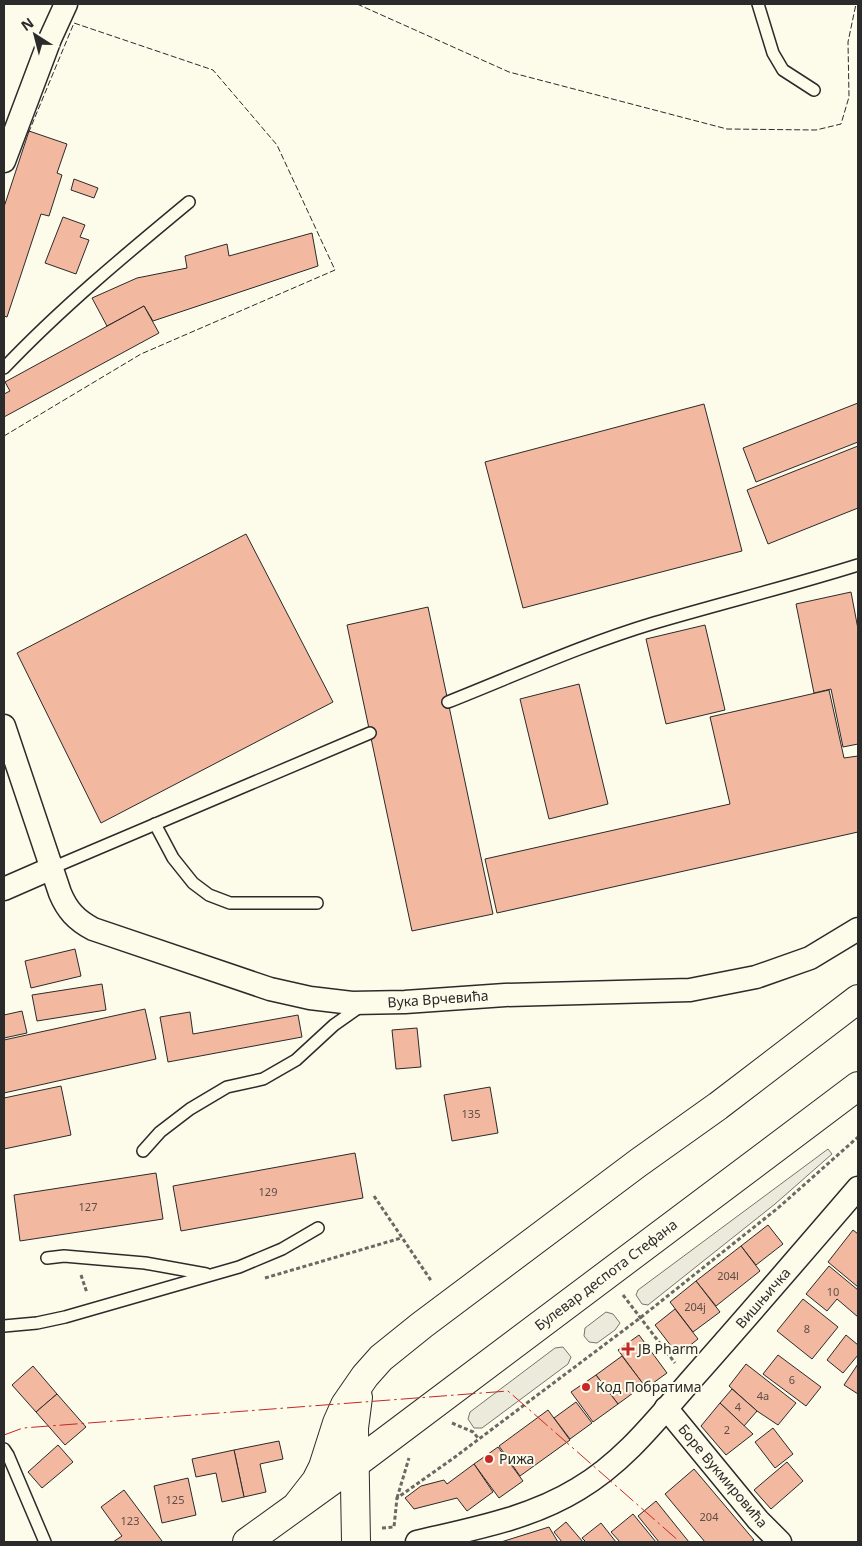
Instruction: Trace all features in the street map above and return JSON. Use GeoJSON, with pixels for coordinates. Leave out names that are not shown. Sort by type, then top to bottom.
{"type":"FeatureCollection","features":[{"type":"Feature","properties":{"kind":"main road","name":"Булевар деспота Стефана"},"geometry":{"type":"LineString","coordinates":[[298,1504],[316,1481],[323,1467],[341,1412],[362,1381],[381,1358],[409,1334],[858,999]]}},
{"type":"Feature","properties":{"kind":"main road","name":"Булевар деспота Стефана"},"geometry":{"type":"LineString","coordinates":[[247,1542],[355,1464],[858,1086]]}},
{"type":"Feature","properties":{"kind":"main road","name":"Булевар деспота Стефана"},"geometry":{"type":"LineString","coordinates":[[355,1464],[355,1416],[362,1381]]}},
{"type":"Feature","properties":{"kind":"main road"},"geometry":{"type":"LineString","coordinates":[[355,1464],[356,1536]]}},
{"type":"Feature","properties":{"kind":"street"},"geometry":{"type":"LineString","coordinates":[[4,161],[50,39],[66,4]]}},
{"type":"Feature","properties":{"kind":"street","name":"Вука Врчевића"},"geometry":{"type":"LineString","coordinates":[[4,726],[64,904],[80,923],[92,929],[270,989],[310,998],[352,1003],[405,1002],[505,994],[690,990],[756,977],[810,958],[858,929]]}},
{"type":"Feature","properties":{"kind":"street"},"geometry":{"type":"LineString","coordinates":[[4,889],[52,868]]}},
{"type":"Feature","properties":{"kind":"street","name":"Вишњичка"},"geometry":{"type":"LineString","coordinates":[[666,1408],[858,1188]]}},
{"type":"Feature","properties":{"kind":"street"},"geometry":{"type":"LineString","coordinates":[[417,1542],[493,1524],[539,1510],[578,1489],[626,1454],[666,1408]]}},
{"type":"Feature","properties":{"kind":"street","name":"Боре Вукмировића"},"geometry":{"type":"LineString","coordinates":[[666,1408],[758,1520],[780,1542]]}},
{"type":"Feature","properties":{"kind":"lane"},"geometry":{"type":"LineString","coordinates":[[758,4],[773,53],[783,70],[814,90]]}},
{"type":"Feature","properties":{"kind":"lane"},"geometry":{"type":"LineString","coordinates":[[4,368],[42,328],[189,202]]}},
{"type":"Feature","properties":{"kind":"lane"},"geometry":{"type":"LineString","coordinates":[[448,702],[591,645],[652,624],[858,565]]}},
{"type":"Feature","properties":{"kind":"lane"},"geometry":{"type":"LineString","coordinates":[[52,868],[370,733]]}},
{"type":"Feature","properties":{"kind":"lane"},"geometry":{"type":"LineString","coordinates":[[156,824],[172,858],[193,883],[210,896],[230,903],[317,903]]}},
{"type":"Feature","properties":{"kind":"lane"},"geometry":{"type":"LineString","coordinates":[[143,1151],[160,1132],[190,1109],[227,1087],[263,1079],[296,1060],[334,1025],[366,1003]]}},
{"type":"Feature","properties":{"kind":"lane"},"geometry":{"type":"LineString","coordinates":[[4,1326],[37,1323],[91,1310],[213,1275],[261,1259],[318,1228]]}},
{"type":"Feature","properties":{"kind":"lane"},"geometry":{"type":"LineString","coordinates":[[47,1258],[72,1256],[144,1263],[213,1275]]}},
{"type":"Feature","properties":{"kind":"lane"},"geometry":{"type":"LineString","coordinates":[[4,1449],[45,1542]]}},
{"type":"Feature","properties":{"kind":"path"},"geometry":{"type":"LineString","coordinates":[[356,1536],[394,1527],[397,1498],[640,1318],[778,1208],[858,1137]]}},
{"type":"Feature","properties":{"kind":"path"},"geometry":{"type":"LineString","coordinates":[[374,1196],[432,1282]]}},
{"type":"Feature","properties":{"kind":"path"},"geometry":{"type":"LineString","coordinates":[[256,1281],[401,1238]]}},
{"type":"Feature","properties":{"kind":"path"},"geometry":{"type":"LineString","coordinates":[[72,1256],[85,1285],[91,1310]]}},
{"type":"Feature","properties":{"kind":"path"},"geometry":{"type":"LineString","coordinates":[[607,1274],[690,1382]]}},
{"type":"Feature","properties":{"kind":"path"},"geometry":{"type":"LineString","coordinates":[[449,1422],[473,1432],[479,1439]]}},
{"type":"Feature","properties":{"kind":"shaded area"},"geometry":{"type":"Polygon","coordinates":[[[828,1149],[832,1154],[775,1204],[648,1305],[642,1304],[636,1295],[638,1290],[828,1149]]]}},
{"type":"Feature","properties":{"kind":"shaded area"},"geometry":{"type":"Polygon","coordinates":[[[606,1312],[613,1314],[620,1323],[615,1330],[597,1343],[589,1342],[584,1336],[585,1328],[606,1312]]]}},
{"type":"Feature","properties":{"kind":"shaded area"},"geometry":{"type":"Polygon","coordinates":[[[563,1347],[571,1357],[568,1364],[482,1428],[474,1428],[468,1419],[470,1412],[555,1348],[563,1347]]]}},
{"type":"Feature","properties":{"kind":"building"},"geometry":{"type":"Polygon","coordinates":[[[29,131],[67,144],[57,173],[62,175],[49,216],[41,214],[7,317],[4,316],[4,207],[29,131]]]}},
{"type":"Feature","properties":{"kind":"building"},"geometry":{"type":"Polygon","coordinates":[[[74,179],[98,188],[94,198],[71,190],[74,179]]]}},
{"type":"Feature","properties":{"kind":"building"},"geometry":{"type":"Polygon","coordinates":[[[63,217],[85,225],[80,237],[89,240],[76,274],[45,263],[63,217]]]}},
{"type":"Feature","properties":{"kind":"building"},"geometry":{"type":"Polygon","coordinates":[[[312,233],[318,266],[153,321],[144,306],[107,326],[92,298],[137,278],[187,268],[185,256],[227,244],[229,256],[312,233]]]}},
{"type":"Feature","properties":{"kind":"building"},"geometry":{"type":"Polygon","coordinates":[[[144,306],[159,333],[4,417],[4,394],[10,391],[5,382],[144,306]]]}},
{"type":"Feature","properties":{"kind":"building"},"geometry":{"type":"Polygon","coordinates":[[[858,403],[858,442],[756,482],[743,448],[858,403]]]}},
{"type":"Feature","properties":{"kind":"building"},"geometry":{"type":"Polygon","coordinates":[[[704,404],[742,551],[523,608],[485,462],[704,404]]]}},
{"type":"Feature","properties":{"kind":"building"},"geometry":{"type":"Polygon","coordinates":[[[858,446],[858,508],[768,544],[747,490],[858,446]]]}},
{"type":"Feature","properties":{"kind":"building"},"geometry":{"type":"Polygon","coordinates":[[[246,534],[333,702],[101,823],[17,653],[246,534]]]}},
{"type":"Feature","properties":{"kind":"building"},"geometry":{"type":"Polygon","coordinates":[[[851,592],[858,629],[858,744],[843,747],[831,689],[814,693],[796,604],[851,592]]]}},
{"type":"Feature","properties":{"kind":"building"},"geometry":{"type":"Polygon","coordinates":[[[428,607],[493,914],[412,931],[347,625],[428,607]]]}},
{"type":"Feature","properties":{"kind":"building"},"geometry":{"type":"Polygon","coordinates":[[[705,625],[725,710],[666,724],[646,639],[705,625]]]}},
{"type":"Feature","properties":{"kind":"building"},"geometry":{"type":"Polygon","coordinates":[[[579,684],[608,804],[549,819],[520,699],[579,684]]]}},
{"type":"Feature","properties":{"kind":"building"},"geometry":{"type":"Polygon","coordinates":[[[829,690],[844,758],[858,756],[858,832],[497,913],[485,859],[730,804],[710,717],[829,690]]]}},
{"type":"Feature","properties":{"kind":"building"},"geometry":{"type":"Polygon","coordinates":[[[75,949],[81,976],[31,988],[25,961],[75,949]]]}},
{"type":"Feature","properties":{"kind":"building"},"geometry":{"type":"Polygon","coordinates":[[[102,984],[106,1010],[37,1021],[32,995],[102,984]]]}},
{"type":"Feature","properties":{"kind":"building"},"geometry":{"type":"Polygon","coordinates":[[[145,1009],[156,1059],[4,1093],[4,1040],[145,1009]]]}},
{"type":"Feature","properties":{"kind":"building"},"geometry":{"type":"Polygon","coordinates":[[[22,1011],[27,1033],[4,1038],[4,1015],[22,1011]]]}},
{"type":"Feature","properties":{"kind":"building"},"geometry":{"type":"Polygon","coordinates":[[[190,1012],[193,1034],[298,1015],[302,1037],[168,1062],[160,1017],[190,1012]]]}},
{"type":"Feature","properties":{"kind":"building"},"geometry":{"type":"Polygon","coordinates":[[[417,1028],[421,1067],[396,1069],[392,1030],[417,1028]]]}},
{"type":"Feature","properties":{"kind":"building"},"geometry":{"type":"Polygon","coordinates":[[[61,1086],[71,1135],[4,1149],[4,1098],[61,1086]]]}},
{"type":"Feature","properties":{"kind":"building"},"geometry":{"type":"Polygon","coordinates":[[[490,1087],[498,1133],[452,1141],[444,1095],[490,1087]]]}},
{"type":"Feature","properties":{"kind":"building"},"geometry":{"type":"Polygon","coordinates":[[[355,1153],[363,1198],[181,1231],[173,1186],[355,1153]]]}},
{"type":"Feature","properties":{"kind":"building"},"geometry":{"type":"Polygon","coordinates":[[[156,1173],[163,1219],[20,1241],[14,1195],[156,1173]]]}},
{"type":"Feature","properties":{"kind":"building"},"geometry":{"type":"Polygon","coordinates":[[[768,1225],[783,1244],[756,1265],[741,1246],[768,1225]]]}},
{"type":"Feature","properties":{"kind":"building"},"geometry":{"type":"Polygon","coordinates":[[[853,1230],[858,1234],[858,1287],[828,1262],[853,1230]]]}},
{"type":"Feature","properties":{"kind":"building"},"geometry":{"type":"Polygon","coordinates":[[[741,1246],[760,1271],[716,1306],[696,1281],[741,1246]]]}},
{"type":"Feature","properties":{"kind":"building"},"geometry":{"type":"Polygon","coordinates":[[[829,1266],[858,1290],[858,1317],[837,1299],[827,1311],[806,1294],[829,1266]]]}},
{"type":"Feature","properties":{"kind":"building"},"geometry":{"type":"Polygon","coordinates":[[[696,1281],[720,1312],[693,1332],[670,1302],[696,1281]]]}},
{"type":"Feature","properties":{"kind":"building"},"geometry":{"type":"Polygon","coordinates":[[[803,1299],[838,1327],[812,1359],[777,1331],[803,1299]]]}},
{"type":"Feature","properties":{"kind":"building"},"geometry":{"type":"Polygon","coordinates":[[[675,1309],[698,1339],[678,1355],[655,1325],[675,1309]]]}},
{"type":"Feature","properties":{"kind":"building"},"geometry":{"type":"Polygon","coordinates":[[[639,1335],[667,1373],[646,1388],[618,1350],[639,1335]]]}},
{"type":"Feature","properties":{"kind":"building"},"geometry":{"type":"Polygon","coordinates":[[[846,1335],[858,1345],[858,1355],[843,1373],[827,1360],[846,1335]]]}},
{"type":"Feature","properties":{"kind":"building"},"geometry":{"type":"Polygon","coordinates":[[[778,1355],[821,1387],[806,1406],[763,1374],[778,1355]]]}},
{"type":"Feature","properties":{"kind":"building"},"geometry":{"type":"Polygon","coordinates":[[[622,1356],[644,1385],[618,1404],[596,1375],[622,1356]]]}},
{"type":"Feature","properties":{"kind":"building"},"geometry":{"type":"Polygon","coordinates":[[[746,1364],[796,1403],[778,1425],[757,1411],[729,1386],[746,1364]]]}},
{"type":"Feature","properties":{"kind":"building"},"geometry":{"type":"Polygon","coordinates":[[[858,1364],[858,1394],[844,1385],[858,1364]]]}},
{"type":"Feature","properties":{"kind":"building"},"geometry":{"type":"Polygon","coordinates":[[[33,1366],[57,1394],[36,1412],[12,1385],[33,1366]]]}},
{"type":"Feature","properties":{"kind":"building"},"geometry":{"type":"Polygon","coordinates":[[[596,1375],[618,1404],[593,1422],[571,1392],[596,1375]]]}},
{"type":"Feature","properties":{"kind":"building"},"geometry":{"type":"Polygon","coordinates":[[[732,1389],[757,1411],[744,1426],[720,1403],[732,1389]]]}},
{"type":"Feature","properties":{"kind":"building"},"geometry":{"type":"Polygon","coordinates":[[[57,1394],[86,1427],[65,1445],[36,1412],[57,1394]]]}},
{"type":"Feature","properties":{"kind":"building"},"geometry":{"type":"Polygon","coordinates":[[[576,1402],[592,1423],[570,1439],[554,1418],[576,1402]]]}},
{"type":"Feature","properties":{"kind":"building"},"geometry":{"type":"Polygon","coordinates":[[[720,1403],[753,1434],[726,1455],[701,1426],[720,1403]]]}},
{"type":"Feature","properties":{"kind":"building"},"geometry":{"type":"Polygon","coordinates":[[[548,1410],[570,1440],[520,1476],[499,1446],[548,1410]]]}},
{"type":"Feature","properties":{"kind":"building"},"geometry":{"type":"Polygon","coordinates":[[[773,1428],[793,1454],[775,1468],[755,1442],[773,1428]]]}},
{"type":"Feature","properties":{"kind":"building"},"geometry":{"type":"Polygon","coordinates":[[[279,1441],[283,1459],[260,1464],[266,1492],[244,1497],[234,1450],[279,1441]]]}},
{"type":"Feature","properties":{"kind":"building"},"geometry":{"type":"Polygon","coordinates":[[[58,1445],[73,1462],[42,1488],[28,1472],[58,1445]]]}},
{"type":"Feature","properties":{"kind":"building"},"geometry":{"type":"Polygon","coordinates":[[[498,1447],[523,1481],[499,1498],[474,1464],[498,1447]]]}},
{"type":"Feature","properties":{"kind":"building"},"geometry":{"type":"Polygon","coordinates":[[[234,1450],[244,1497],[222,1502],[216,1473],[196,1477],[192,1459],[234,1450]]]}},
{"type":"Feature","properties":{"kind":"building"},"geometry":{"type":"Polygon","coordinates":[[[787,1462],[803,1481],[771,1509],[754,1490],[787,1462]]]}},
{"type":"Feature","properties":{"kind":"building"},"geometry":{"type":"Polygon","coordinates":[[[474,1464],[493,1492],[467,1511],[457,1498],[414,1509],[405,1498],[421,1486],[444,1480],[447,1484],[474,1464]]]}},
{"type":"Feature","properties":{"kind":"building"},"geometry":{"type":"Polygon","coordinates":[[[694,1469],[754,1540],[751,1542],[705,1542],[665,1494],[694,1469]]]}},
{"type":"Feature","properties":{"kind":"building"},"geometry":{"type":"Polygon","coordinates":[[[188,1478],[196,1515],[162,1523],[154,1486],[188,1478]]]}},
{"type":"Feature","properties":{"kind":"building"},"geometry":{"type":"Polygon","coordinates":[[[124,1490],[162,1541],[113,1542],[122,1536],[101,1507],[124,1490]]]}},
{"type":"Feature","properties":{"kind":"building"},"geometry":{"type":"Polygon","coordinates":[[[656,1501],[689,1542],[659,1542],[638,1516],[656,1501]]]}},
{"type":"Feature","properties":{"kind":"building"},"geometry":{"type":"Polygon","coordinates":[[[633,1514],[656,1542],[620,1542],[611,1532],[633,1514]]]}},
{"type":"Feature","properties":{"kind":"building"},"geometry":{"type":"Polygon","coordinates":[[[566,1522],[583,1542],[562,1542],[554,1532],[566,1522]]]}},
{"type":"Feature","properties":{"kind":"building"},"geometry":{"type":"Polygon","coordinates":[[[601,1523],[616,1542],[586,1542],[582,1538],[601,1523]]]}},
{"type":"Feature","properties":{"kind":"building"},"geometry":{"type":"Polygon","coordinates":[[[549,1527],[558,1542],[501,1542],[549,1527]]]}},
{"type":"Feature","properties":{"kind":"fence"},"geometry":{"type":"LineString","coordinates":[[357,4],[509,72],[727,129],[816,130],[841,124],[849,97],[848,42],[856,4]]}},
{"type":"Feature","properties":{"kind":"fence"},"geometry":{"type":"LineString","coordinates":[[4,436],[141,354],[335,270],[277,145],[213,70],[74,23],[28,134]]}},
{"type":"Feature","properties":{"kind":"power"},"geometry":{"type":"LineString","coordinates":[[4,1435],[23,1428],[508,1391],[680,1542]]}},
{"type":"Feature","properties":{"kind":"place","name":"JB Pharm"},"geometry":{"type":"Point","coordinates":[628,1349]}},
{"type":"Feature","properties":{"kind":"place","name":"Код Побратима"},"geometry":{"type":"Point","coordinates":[586,1387]}},
{"type":"Feature","properties":{"kind":"place","name":"Рижа"},"geometry":{"type":"Point","coordinates":[489,1459]}}]}
